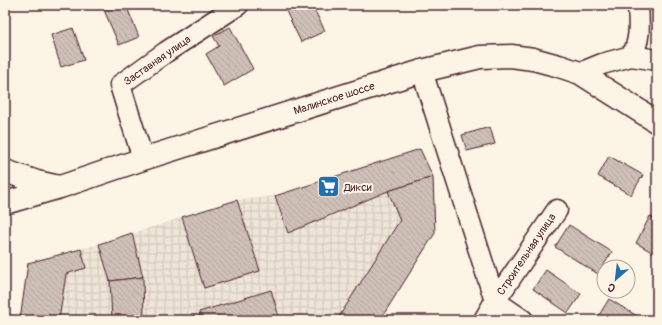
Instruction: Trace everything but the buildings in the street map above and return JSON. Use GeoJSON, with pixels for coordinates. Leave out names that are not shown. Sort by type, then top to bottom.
{"type":"FeatureCollection","features":[{"type":"Feature","properties":{"kind":"main road","name":"Малинское шоссе"},"geometry":{"type":"LineString","coordinates":[[7,203],[422,70],[480,57],[511,56],[540,61],[580,73],[657,122]]}},
{"type":"Feature","properties":{"kind":"main road"},"geometry":{"type":"LineString","coordinates":[[5,171],[37,182],[60,187]]}},
{"type":"Feature","properties":{"kind":"street","name":"Заставная улица"},"geometry":{"type":"LineString","coordinates":[[142,159],[120,85],[166,52],[238,5]]}},
{"type":"Feature","properties":{"kind":"street"},"geometry":{"type":"LineString","coordinates":[[631,56],[636,50],[638,35],[638,5]]}},
{"type":"Feature","properties":{"kind":"street"},"geometry":{"type":"LineString","coordinates":[[580,73],[602,64],[631,56],[657,60]]}},
{"type":"Feature","properties":{"kind":"street"},"geometry":{"type":"LineString","coordinates":[[422,70],[494,301],[523,320]]}},
{"type":"Feature","properties":{"kind":"street","name":"Строительная улица"},"geometry":{"type":"LineString","coordinates":[[484,320],[494,301],[557,210]]}},
{"type":"Feature","properties":{"kind":"shaded area"},"geometry":{"type":"Polygon","coordinates":[[[420,149],[433,177],[435,233],[380,320],[20,320],[28,263],[99,244],[237,200],[275,196],[420,149]]]}},
{"type":"Feature","properties":{"kind":"place","name":"Дикси"},"geometry":{"type":"Point","coordinates":[329,187]}}]}
